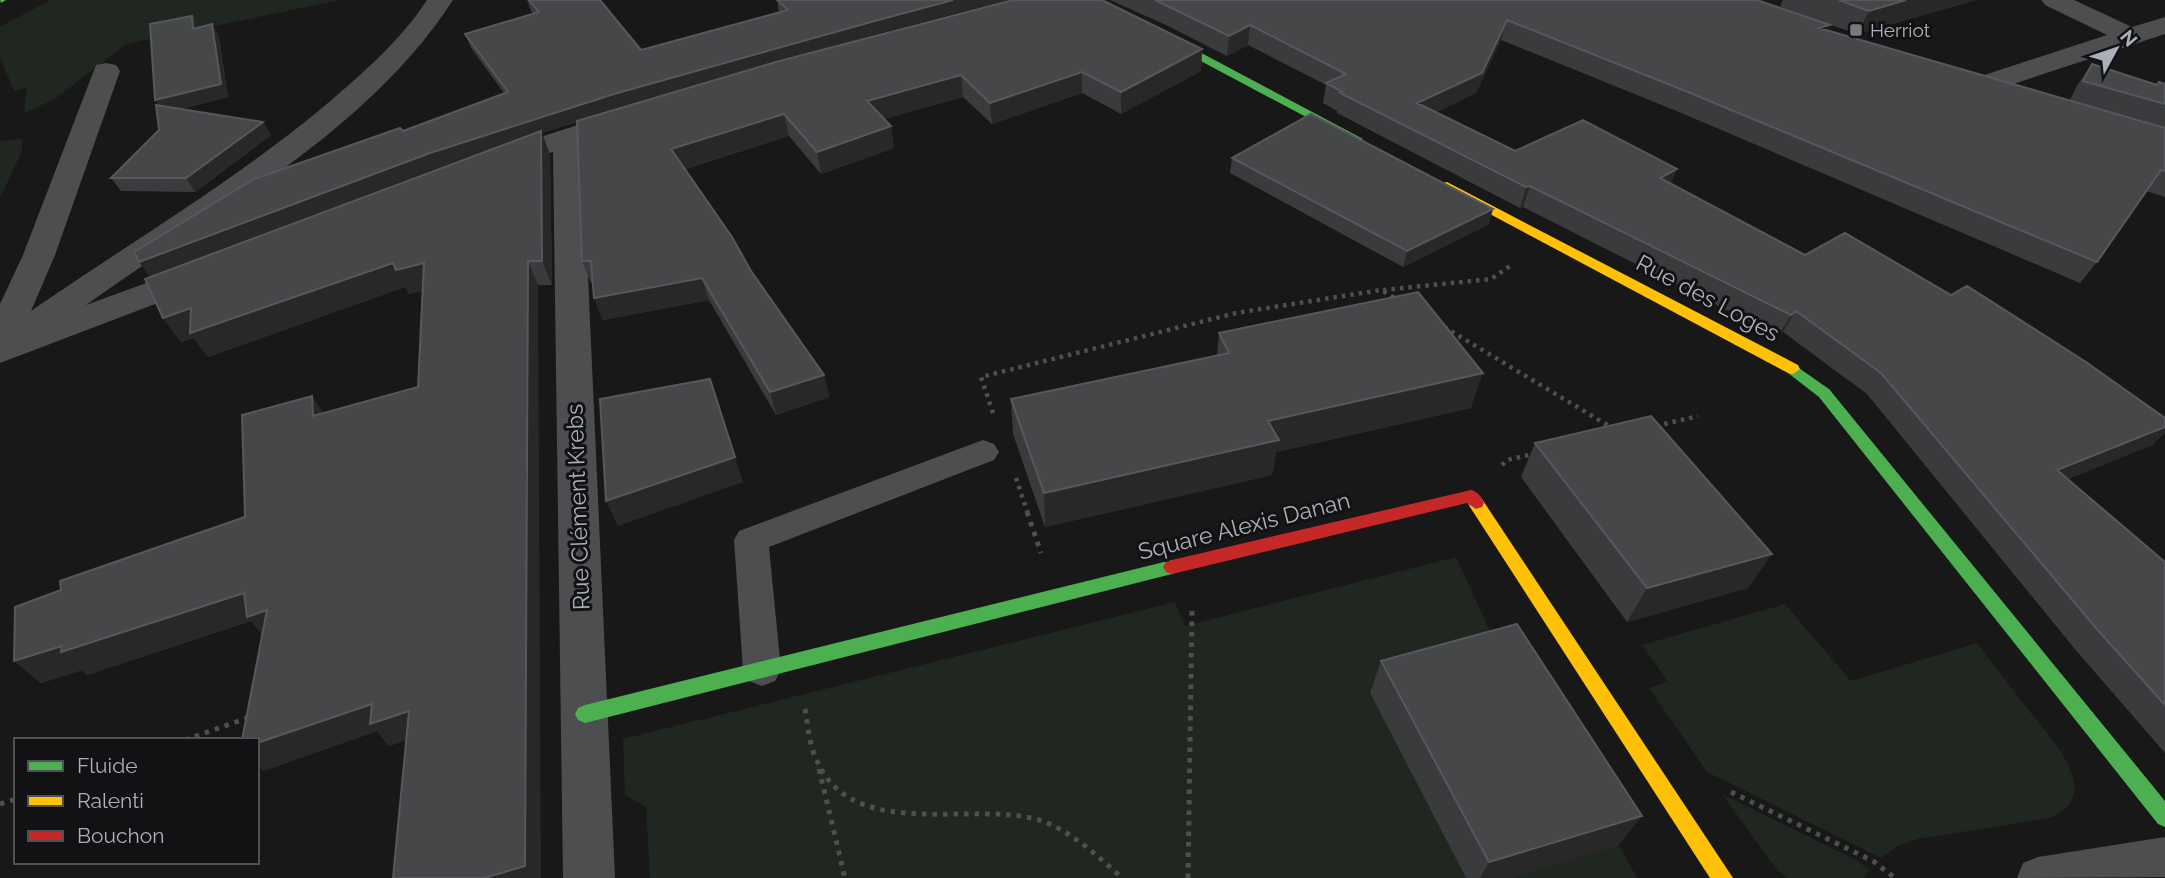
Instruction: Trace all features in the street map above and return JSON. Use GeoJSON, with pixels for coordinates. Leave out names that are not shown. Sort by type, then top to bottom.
{"type":"FeatureCollection","features":[{"type":"Feature","properties":{"kind":"street"},"geometry":{"type":"LineString","coordinates":[[0,350],[130,257],[258,173],[320,125],[388,64],[440,0]]}},
{"type":"Feature","properties":{"kind":"street"},"geometry":{"type":"LineString","coordinates":[[1083,0],[1156,33],[1376,149]]}},
{"type":"Feature","properties":{"kind":"street"},"geometry":{"type":"LineString","coordinates":[[2054,0],[2129,36]]}},
{"type":"Feature","properties":{"kind":"street"},"geometry":{"type":"LineString","coordinates":[[1981,88],[2165,25]]}},
{"type":"Feature","properties":{"kind":"street"},"geometry":{"type":"LineString","coordinates":[[0,342],[39,255],[106,71]]}},
{"type":"Feature","properties":{"kind":"street"},"geometry":{"type":"LineString","coordinates":[[470,170],[567,136],[648,112]]}},
{"type":"Feature","properties":{"kind":"street","name":"Rue Clément Krebs"},"geometry":{"type":"LineString","coordinates":[[567,136],[589,878]]}},
{"type":"Feature","properties":{"kind":"street","name":"Rue des Loges"},"geometry":{"type":"LineString","coordinates":[[1437,181],[1793,369],[1824,393],[2165,817]]}},
{"type":"Feature","properties":{"kind":"street"},"geometry":{"type":"LineString","coordinates":[[0,350],[235,261]]}},
{"type":"Feature","properties":{"kind":"street"},"geometry":{"type":"LineString","coordinates":[[1471,496],[1722,878]]}},
{"type":"Feature","properties":{"kind":"street","name":"Square Alexis Danan"},"geometry":{"type":"LineString","coordinates":[[585,714],[1173,567],[1471,496]]}},
{"type":"Feature","properties":{"kind":"lane"},"geometry":{"type":"LineString","coordinates":[[777,666],[751,540],[994,448]]}},
{"type":"Feature","properties":{"kind":"lane"},"geometry":{"type":"LineString","coordinates":[[2038,878],[2165,857]]}},
{"type":"Feature","properties":{"kind":"path"},"geometry":{"type":"LineString","coordinates":[[1056,596],[994,448],[981,377],[1236,313],[1381,290],[1491,279],[1513,263]]}},
{"type":"Feature","properties":{"kind":"path"},"geometry":{"type":"LineString","coordinates":[[1381,290],[1404,304]]}},
{"type":"Feature","properties":{"kind":"path"},"geometry":{"type":"LineString","coordinates":[[1438,324],[1622,433],[1609,436]]}},
{"type":"Feature","properties":{"kind":"path"},"geometry":{"type":"LineString","coordinates":[[1647,428],[1698,416]]}},
{"type":"Feature","properties":{"kind":"path"},"geometry":{"type":"LineString","coordinates":[[1471,496],[1507,460],[1546,452]]}},
{"type":"Feature","properties":{"kind":"path"},"geometry":{"type":"LineString","coordinates":[[1173,567],[1193,611],[1188,878]]}},
{"type":"Feature","properties":{"kind":"path"},"geometry":{"type":"LineString","coordinates":[[777,666],[818,765],[845,878]]}},
{"type":"Feature","properties":{"kind":"path"},"geometry":{"type":"LineString","coordinates":[[191,738],[251,717]]}},
{"type":"Feature","properties":{"kind":"path"},"geometry":{"type":"LineString","coordinates":[[818,765],[836,789],[861,806],[904,814],[986,813],[1040,821],[1095,853],[1122,878]]}},
{"type":"Feature","properties":{"kind":"path"},"geometry":{"type":"LineString","coordinates":[[1729,791],[1873,861],[1895,878]]}},
{"type":"Feature","properties":{"kind":"shaded area"},"geometry":{"type":"Polygon","coordinates":[[[50,0],[341,0],[126,44],[55,99],[24,113],[27,88],[14,91],[0,57],[0,27],[50,0]]]}},
{"type":"Feature","properties":{"kind":"shaded area"},"geometry":{"type":"Polygon","coordinates":[[[22,139],[22,151],[0,198],[0,141],[22,139]]]}},
{"type":"Feature","properties":{"kind":"shaded area"},"geometry":{"type":"Polygon","coordinates":[[[1456,557],[1502,657],[1370,693],[1466,878],[650,878],[646,807],[625,795],[623,739],[1175,602],[1185,626],[1456,557]]]}},
{"type":"Feature","properties":{"kind":"shaded area"},"geometry":{"type":"Polygon","coordinates":[[[1785,604],[1851,681],[1977,643],[2048,734],[2068,765],[2074,780],[2074,795],[2066,808],[2050,818],[1918,839],[1899,845],[1881,858],[1707,772],[1649,688],[1668,682],[1642,645],[1785,604]]]}},
{"type":"Feature","properties":{"kind":"shaded area"},"geometry":{"type":"Polygon","coordinates":[[[1722,794],[1854,859],[1870,870],[1863,878],[1787,878],[1774,866],[1722,794]]]}},
{"type":"Feature","properties":{"kind":"shaded area"},"geometry":{"type":"Polygon","coordinates":[[[1619,845],[1637,878],[1512,878],[1619,845]]]}},
{"type":"Feature","properties":{"kind":"building"},"geometry":{"type":"Polygon","coordinates":[[[529,0],[600,0],[641,50],[788,10],[777,0],[953,0],[614,94],[430,153],[139,262],[134,252],[254,179],[400,128],[403,131],[508,92],[465,34],[539,12],[529,0]]]}},
{"type":"Feature","properties":{"kind":"building"},"geometry":{"type":"Polygon","coordinates":[[[1013,0],[1102,0],[1202,49],[1121,92],[1082,72],[990,103],[961,75],[867,101],[891,126],[817,152],[784,114],[671,149],[732,237],[751,271],[824,375],[770,392],[702,278],[594,298],[591,261],[582,261],[577,121],[776,62],[1013,0]]]}},
{"type":"Feature","properties":{"kind":"building"},"geometry":{"type":"Polygon","coordinates":[[[1155,0],[1757,0],[1830,25],[1819,28],[2165,128],[2165,171],[2161,170],[2097,262],[1507,20],[1482,73],[1417,103],[1515,151],[1583,120],[1677,169],[1660,178],[1805,255],[1845,233],[1951,295],[1967,286],[2086,362],[2165,418],[2165,427],[2057,470],[2165,562],[2165,705],[2096,628],[1881,373],[1796,311],[1791,315],[1530,186],[1526,187],[1340,93],[1343,92],[1326,83],[1346,74],[1250,25],[1229,36],[1155,0]]]}},
{"type":"Feature","properties":{"kind":"building"},"geometry":{"type":"Polygon","coordinates":[[[1839,0],[1906,0],[1869,11],[1839,0]]]}},
{"type":"Feature","properties":{"kind":"building"},"geometry":{"type":"Polygon","coordinates":[[[192,16],[193,29],[212,24],[221,84],[155,100],[150,24],[192,16]]]}},
{"type":"Feature","properties":{"kind":"building"},"geometry":{"type":"Polygon","coordinates":[[[2092,64],[2157,85],[2159,82],[2165,84],[2165,104],[2083,81],[2092,64]]]}},
{"type":"Feature","properties":{"kind":"building"},"geometry":{"type":"Polygon","coordinates":[[[156,105],[263,122],[186,178],[111,178],[159,130],[156,105]]]}},
{"type":"Feature","properties":{"kind":"building"},"geometry":{"type":"Polygon","coordinates":[[[1311,114],[1493,209],[1407,251],[1232,158],[1311,114]]]}},
{"type":"Feature","properties":{"kind":"building"},"geometry":{"type":"Polygon","coordinates":[[[541,131],[542,261],[528,261],[525,866],[484,878],[393,878],[409,711],[370,724],[372,704],[259,742],[259,738],[242,738],[267,610],[247,617],[244,593],[61,652],[62,646],[14,661],[15,607],[61,590],[60,581],[245,517],[242,415],[312,396],[313,416],[418,387],[424,263],[396,270],[393,263],[190,333],[191,308],[163,318],[145,279],[541,131]]]}},
{"type":"Feature","properties":{"kind":"building"},"geometry":{"type":"Polygon","coordinates":[[[1418,292],[1483,373],[1268,421],[1279,440],[1044,493],[1011,399],[1229,353],[1219,333],[1418,292]]]}},
{"type":"Feature","properties":{"kind":"building"},"geometry":{"type":"Polygon","coordinates":[[[710,379],[735,457],[606,501],[600,399],[710,379]]]}},
{"type":"Feature","properties":{"kind":"building"},"geometry":{"type":"Polygon","coordinates":[[[1651,416],[1772,554],[1647,588],[1535,443],[1651,416]]]}},
{"type":"Feature","properties":{"kind":"building"},"geometry":{"type":"Polygon","coordinates":[[[1517,624],[1642,816],[1489,862],[1381,661],[1517,624]]]}},
{"type":"Feature","properties":{"kind":"traffic: fast"},"geometry":{"type":"LineString","coordinates":[[1083,0],[1156,33],[1357,139]]}},
{"type":"Feature","properties":{"kind":"traffic: fast"},"geometry":{"type":"LineString","coordinates":[[1793,369],[1824,393],[2165,817]]}},
{"type":"Feature","properties":{"kind":"traffic: fast"},"geometry":{"type":"LineString","coordinates":[[585,714],[1172,567]]}},
{"type":"Feature","properties":{"kind":"traffic: slow"},"geometry":{"type":"LineString","coordinates":[[1447,186],[1793,369]]}},
{"type":"Feature","properties":{"kind":"traffic: slow"},"geometry":{"type":"LineString","coordinates":[[1476,503],[1722,878]]}},
{"type":"Feature","properties":{"kind":"traffic: jam"},"geometry":{"type":"LineString","coordinates":[[1172,567],[1471,496],[1476,503]]}},
{"type":"Feature","properties":{"kind":"place","name":"Herriot"},"geometry":{"type":"Point","coordinates":[1856,30]}}]}
